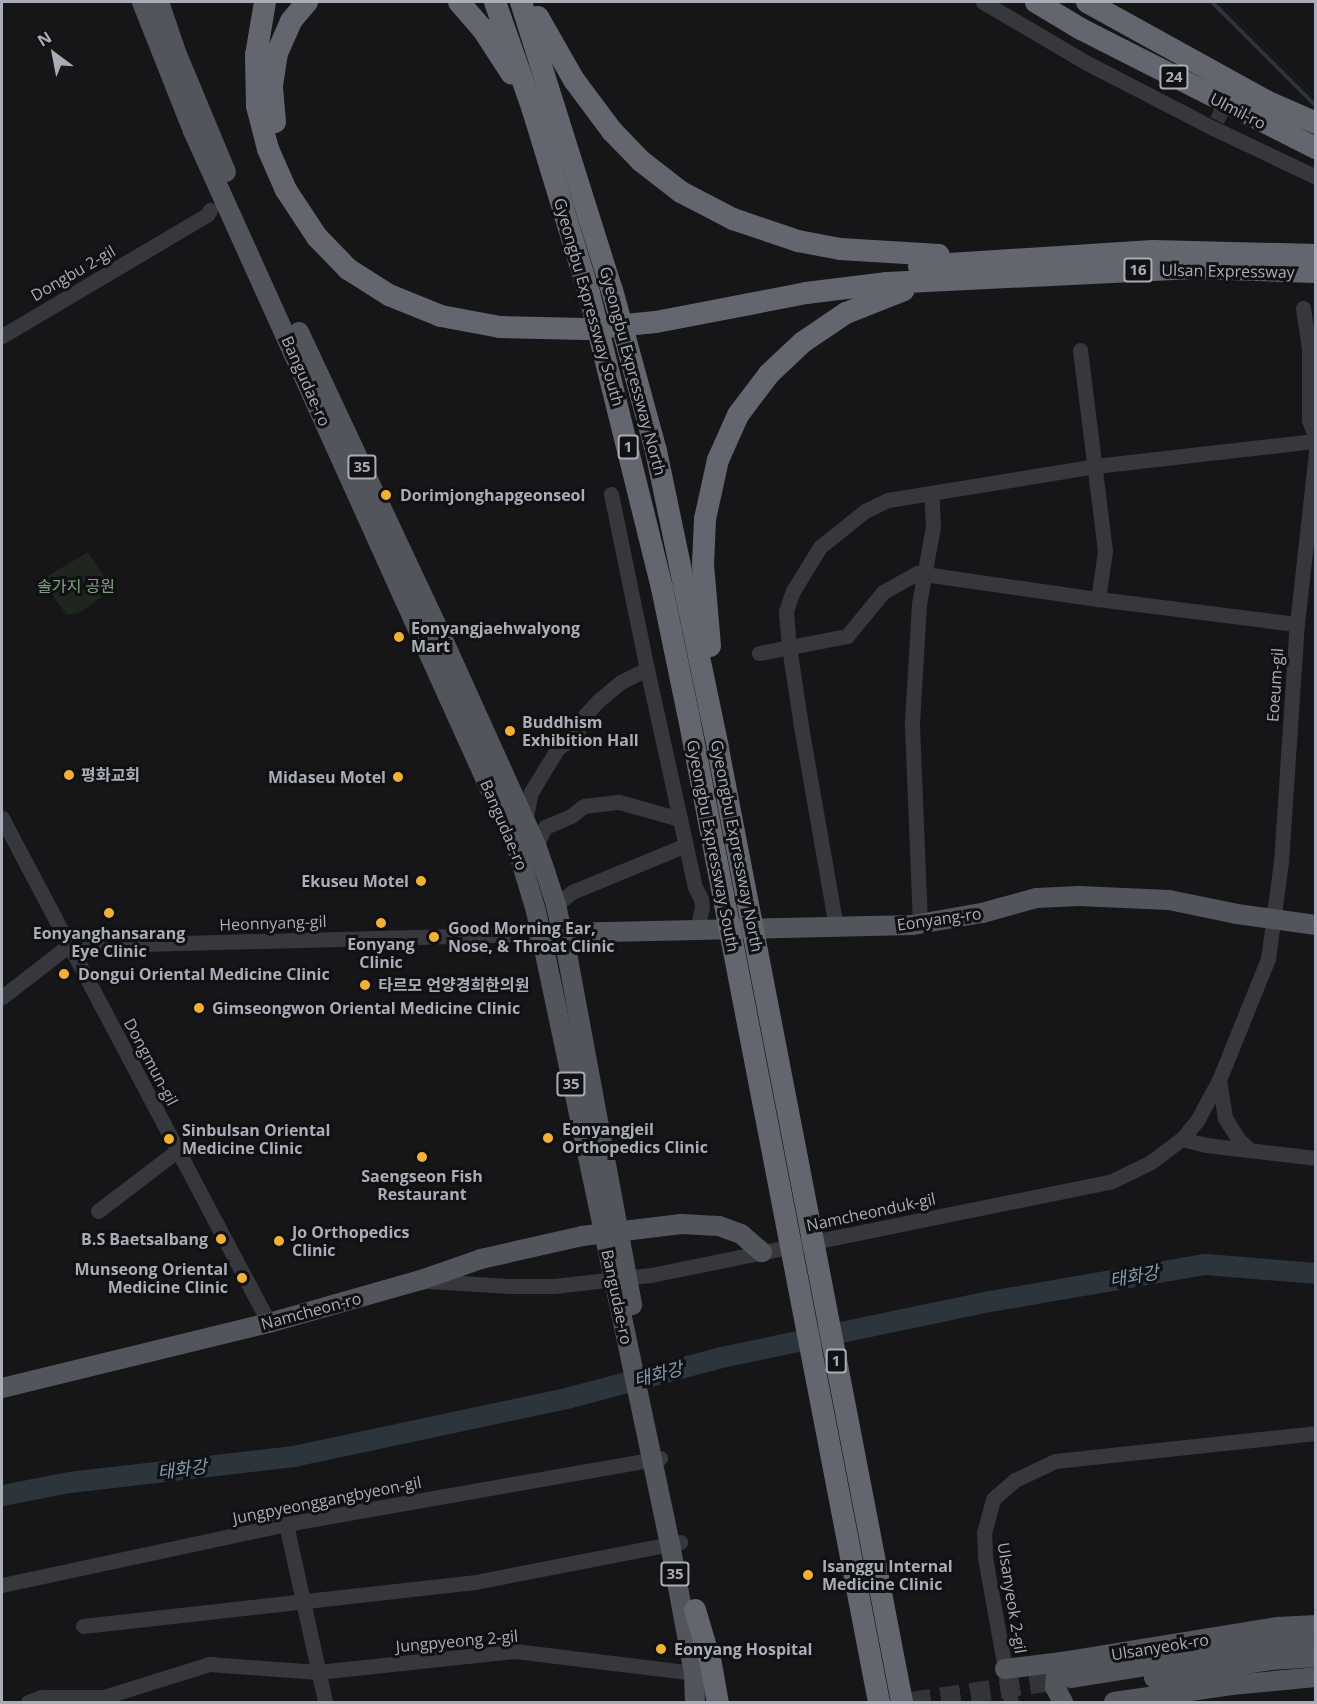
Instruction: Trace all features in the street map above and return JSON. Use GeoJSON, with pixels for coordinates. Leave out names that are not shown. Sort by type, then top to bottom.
{"type":"FeatureCollection","features":[{"type":"Feature","properties":{"kind":"highway"},"geometry":{"type":"LineString","coordinates":[[265,2],[257,38],[255,71],[258,106],[263,133],[286,190],[326,248],[362,279],[421,309],[480,325],[551,324],[637,318],[887,282],[962,279]]}},
{"type":"Feature","properties":{"kind":"highway"},"geometry":{"type":"LineString","coordinates":[[307,2],[291,21],[280,41],[274,63],[272,100],[276,127],[288,167],[320,219],[341,243],[368,265],[420,295],[484,312],[551,324]]}},
{"type":"Feature","properties":{"kind":"highway"},"geometry":{"type":"LineString","coordinates":[[459,2],[495,48],[520,91],[539,132]]}},
{"type":"Feature","properties":{"kind":"highway","name":"Gyeongbu Expressway South"},"geometry":{"type":"LineString","coordinates":[[495,2],[539,132],[589,293],[645,513],[688,712],[879,1702]]}},
{"type":"Feature","properties":{"kind":"highway","name":"Gyeongbu Expressway North"},"geometry":{"type":"LineString","coordinates":[[521,2],[609,279],[656,451],[718,749],[902,1702]]}},
{"type":"Feature","properties":{"kind":"highway"},"geometry":{"type":"LineString","coordinates":[[530,2],[574,80],[612,131],[655,173],[700,203],[752,227],[817,245],[885,253],[1024,258]]}},
{"type":"Feature","properties":{"kind":"highway","name":"Ulmil-ro"},"geometry":{"type":"LineString","coordinates":[[1036,2],[1081,29],[1316,148]]}},
{"type":"Feature","properties":{"kind":"highway","name":"Ulmil-ro"},"geometry":{"type":"LineString","coordinates":[[1087,2],[1266,101],[1316,123]]}},
{"type":"Feature","properties":{"kind":"highway","name":"Ulsan Expressway"},"geometry":{"type":"LineString","coordinates":[[1024,258],[1153,251],[1316,255]]}},
{"type":"Feature","properties":{"kind":"highway"},"geometry":{"type":"LineString","coordinates":[[637,318],[839,275],[1024,258]]}},
{"type":"Feature","properties":{"kind":"highway","name":"Ulsan Expressway"},"geometry":{"type":"LineString","coordinates":[[962,279],[1088,271],[1199,268],[1316,272]]}},
{"type":"Feature","properties":{"kind":"highway"},"geometry":{"type":"LineString","coordinates":[[718,749],[703,565],[704,530],[713,478],[733,425],[751,396],[778,363],[834,320],[888,295],[962,279]]}},
{"type":"Feature","properties":{"kind":"highway"},"geometry":{"type":"LineString","coordinates":[[695,1610],[711,1664],[718,1702]]}},
{"type":"Feature","properties":{"kind":"main road","name":"Bangudae-ro"},"geometry":{"type":"LineString","coordinates":[[142,2],[193,131],[518,851],[611,1232]]}},
{"type":"Feature","properties":{"kind":"main road","name":"Bangudae-ro"},"geometry":{"type":"LineString","coordinates":[[159,2],[176,52],[244,214],[441,635],[536,845],[556,905],[562,933],[611,1232],[654,1453]]}},
{"type":"Feature","properties":{"kind":"main road","name":"Eonyang-ro"},"geometry":{"type":"LineString","coordinates":[[562,933],[920,924],[982,914],[1036,898],[1079,896],[1169,900],[1275,920],[1316,925]]}},
{"type":"Feature","properties":{"kind":"main road","name":"Namcheon-ro"},"geometry":{"type":"LineString","coordinates":[[2,1388],[269,1323],[422,1280],[481,1259],[611,1232],[681,1224],[719,1226],[741,1234],[762,1252]]}},
{"type":"Feature","properties":{"kind":"main road","name":"35"},"geometry":{"type":"LineString","coordinates":[[654,1453],[675,1543],[706,1702]]}},
{"type":"Feature","properties":{"kind":"main road","name":"35"},"geometry":{"type":"LineString","coordinates":[[675,1543],[695,1610],[700,1674],[695,1702]]}},
{"type":"Feature","properties":{"kind":"main road","name":"Ulsanyeok-ro"},"geometry":{"type":"LineString","coordinates":[[1068,1683],[1278,1627],[1316,1625]]}},
{"type":"Feature","properties":{"kind":"main road","name":"Ulsanyeok-ro"},"geometry":{"type":"LineString","coordinates":[[1068,1683],[1269,1646],[1316,1643]]}},
{"type":"Feature","properties":{"kind":"main road","name":"Ulsanyeok-ro"},"geometry":{"type":"LineString","coordinates":[[1005,1669],[1068,1683],[1316,1657]]}},
{"type":"Feature","properties":{"kind":"main road"},"geometry":{"type":"LineString","coordinates":[[1114,1702],[1232,1684],[1316,1677]]}},
{"type":"Feature","properties":{"kind":"street"},"geometry":{"type":"LineString","coordinates":[[983,2],[1087,63],[1215,124],[1316,177]]}},
{"type":"Feature","properties":{"kind":"street","name":"Dongbu 2-gil"},"geometry":{"type":"LineString","coordinates":[[2,336],[207,215],[210,210]]}},
{"type":"Feature","properties":{"kind":"street"},"geometry":{"type":"LineString","coordinates":[[836,927],[789,647],[786,610],[793,591],[820,547],[865,511],[888,500],[1095,466],[1316,440],[1309,420],[1309,348],[1303,308]]}},
{"type":"Feature","properties":{"kind":"street"},"geometry":{"type":"LineString","coordinates":[[1080,350],[1105,551],[1098,599]]}},
{"type":"Feature","properties":{"kind":"street","name":"Eoeum-gil"},"geometry":{"type":"LineString","coordinates":[[1275,920],[1296,624],[1312,518],[1316,452]]}},
{"type":"Feature","properties":{"kind":"street"},"geometry":{"type":"LineString","coordinates":[[920,924],[912,722],[919,604],[933,526],[932,493]]}},
{"type":"Feature","properties":{"kind":"street"},"geometry":{"type":"LineString","coordinates":[[610,494],[680,819],[702,907],[697,931]]}},
{"type":"Feature","properties":{"kind":"street"},"geometry":{"type":"LineString","coordinates":[[759,653],[847,636],[883,592],[917,573],[1296,624]]}},
{"type":"Feature","properties":{"kind":"street"},"geometry":{"type":"LineString","coordinates":[[525,822],[531,792],[540,782],[558,748],[575,737],[585,715],[598,701],[621,682],[647,669]]}},
{"type":"Feature","properties":{"kind":"street"},"geometry":{"type":"LineString","coordinates":[[536,845],[545,827],[571,816],[584,806],[619,802],[680,819]]}},
{"type":"Feature","properties":{"kind":"street","name":"Dongmun-gil"},"geometry":{"type":"LineString","coordinates":[[2,818],[269,1323]]}},
{"type":"Feature","properties":{"kind":"street"},"geometry":{"type":"LineString","coordinates":[[556,905],[572,892],[686,845]]}},
{"type":"Feature","properties":{"kind":"street"},"geometry":{"type":"LineString","coordinates":[[1275,920],[1268,959],[1219,1080],[1198,1119],[1182,1139],[1316,1158]]}},
{"type":"Feature","properties":{"kind":"street","name":"Heonnyang-gil"},"geometry":{"type":"LineString","coordinates":[[69,946],[562,933]]}},
{"type":"Feature","properties":{"kind":"street"},"geometry":{"type":"LineString","coordinates":[[2,997],[69,946]]}},
{"type":"Feature","properties":{"kind":"street"},"geometry":{"type":"LineString","coordinates":[[1219,1080],[1225,1118],[1238,1139],[1250,1150]]}},
{"type":"Feature","properties":{"kind":"street","name":"Namcheonduk-gil"},"geometry":{"type":"LineString","coordinates":[[422,1280],[510,1287],[554,1286],[651,1275],[1113,1181],[1151,1162],[1182,1139]]}},
{"type":"Feature","properties":{"kind":"street"},"geometry":{"type":"LineString","coordinates":[[98,1211],[178,1150]]}},
{"type":"Feature","properties":{"kind":"street","name":"Ulsanyeok 2-gil"},"geometry":{"type":"LineString","coordinates":[[1011,1702],[985,1557],[984,1533],[993,1499],[1015,1480],[1055,1461],[1316,1433]]}},
{"type":"Feature","properties":{"kind":"street","name":"Jungpyeonggangbyeon-gil"},"geometry":{"type":"LineString","coordinates":[[2,1585],[286,1524],[654,1453]]}},
{"type":"Feature","properties":{"kind":"street"},"geometry":{"type":"LineString","coordinates":[[286,1524],[325,1702]]}},
{"type":"Feature","properties":{"kind":"street"},"geometry":{"type":"LineString","coordinates":[[83,1626],[475,1582],[675,1543]]}},
{"type":"Feature","properties":{"kind":"street","name":"Jungpyeong 2-gil"},"geometry":{"type":"LineString","coordinates":[[28,1702],[42,1697],[104,1697],[210,1664],[318,1672],[515,1651],[700,1674]]}},
{"type":"Feature","properties":{"kind":"green space","name":"솔가지 공원"},"geometry":{"type":"Polygon","coordinates":[[[88,552],[112,589],[79,613],[67,615],[41,580],[88,552]]]}},
{"type":"Feature","properties":{"kind":"waterway"},"geometry":{"type":"LineString","coordinates":[[1212,2],[1316,106]]}},
{"type":"Feature","properties":{"kind":"waterway","name":"태화강"},"geometry":{"type":"LineString","coordinates":[[2,1495],[69,1482],[293,1456],[570,1397],[721,1357],[990,1301],[1205,1264],[1316,1273]]}},
{"type":"Feature","properties":{"kind":"tunnel"},"geometry":{"type":"LineString","coordinates":[[1217,120],[1230,95]]}},
{"type":"Feature","properties":{"kind":"tunnel"},"geometry":{"type":"LineString","coordinates":[[911,1702],[1072,1678]]}},
{"type":"Feature","properties":{"kind":"place","name":"Dorimjonghapgeonseol"},"geometry":{"type":"Point","coordinates":[386,495]}},
{"type":"Feature","properties":{"kind":"place","name":"Eonyangjaehwalyong Mart"},"geometry":{"type":"Point","coordinates":[399,637]}},
{"type":"Feature","properties":{"kind":"place","name":"Buddhism Exhibition Hall"},"geometry":{"type":"Point","coordinates":[510,731]}},
{"type":"Feature","properties":{"kind":"place","name":"평화교회"},"geometry":{"type":"Point","coordinates":[69,775]}},
{"type":"Feature","properties":{"kind":"place","name":"Midaseu Motel"},"geometry":{"type":"Point","coordinates":[398,777]}},
{"type":"Feature","properties":{"kind":"place","name":"Ekuseu Motel"},"geometry":{"type":"Point","coordinates":[421,881]}},
{"type":"Feature","properties":{"kind":"place","name":"Eonyanghansarang Eye Clinic"},"geometry":{"type":"Point","coordinates":[109,913]}},
{"type":"Feature","properties":{"kind":"place","name":"Eonyang Clinic"},"geometry":{"type":"Point","coordinates":[381,923]}},
{"type":"Feature","properties":{"kind":"place","name":"Good Morning Ear, Nose, & Throat Clinic"},"geometry":{"type":"Point","coordinates":[434,937]}},
{"type":"Feature","properties":{"kind":"place","name":"Dongui Oriental Medicine Clinic"},"geometry":{"type":"Point","coordinates":[64,974]}},
{"type":"Feature","properties":{"kind":"place","name":"타르모 언양경희한의원"},"geometry":{"type":"Point","coordinates":[365,985]}},
{"type":"Feature","properties":{"kind":"place","name":"Gimseongwon Oriental Medicine Clinic"},"geometry":{"type":"Point","coordinates":[199,1008]}},
{"type":"Feature","properties":{"kind":"place","name":"Eonyangjeil Orthopedics Clinic"},"geometry":{"type":"Point","coordinates":[548,1138]}},
{"type":"Feature","properties":{"kind":"place","name":"Sinbulsan Oriental Medicine Clinic"},"geometry":{"type":"Point","coordinates":[169,1139]}},
{"type":"Feature","properties":{"kind":"place","name":"Saengseon Fish Restaurant"},"geometry":{"type":"Point","coordinates":[422,1157]}},
{"type":"Feature","properties":{"kind":"place","name":"B.S Baetsalbang"},"geometry":{"type":"Point","coordinates":[221,1239]}},
{"type":"Feature","properties":{"kind":"place","name":"Jo Orthopedics Clinic"},"geometry":{"type":"Point","coordinates":[279,1241]}},
{"type":"Feature","properties":{"kind":"place","name":"Munseong Oriental Medicine Clinic"},"geometry":{"type":"Point","coordinates":[242,1278]}},
{"type":"Feature","properties":{"kind":"place","name":"Isanggu Internal Medicine Clinic"},"geometry":{"type":"Point","coordinates":[808,1575]}},
{"type":"Feature","properties":{"kind":"place","name":"Eonyang Hospital"},"geometry":{"type":"Point","coordinates":[661,1649]}}]}
